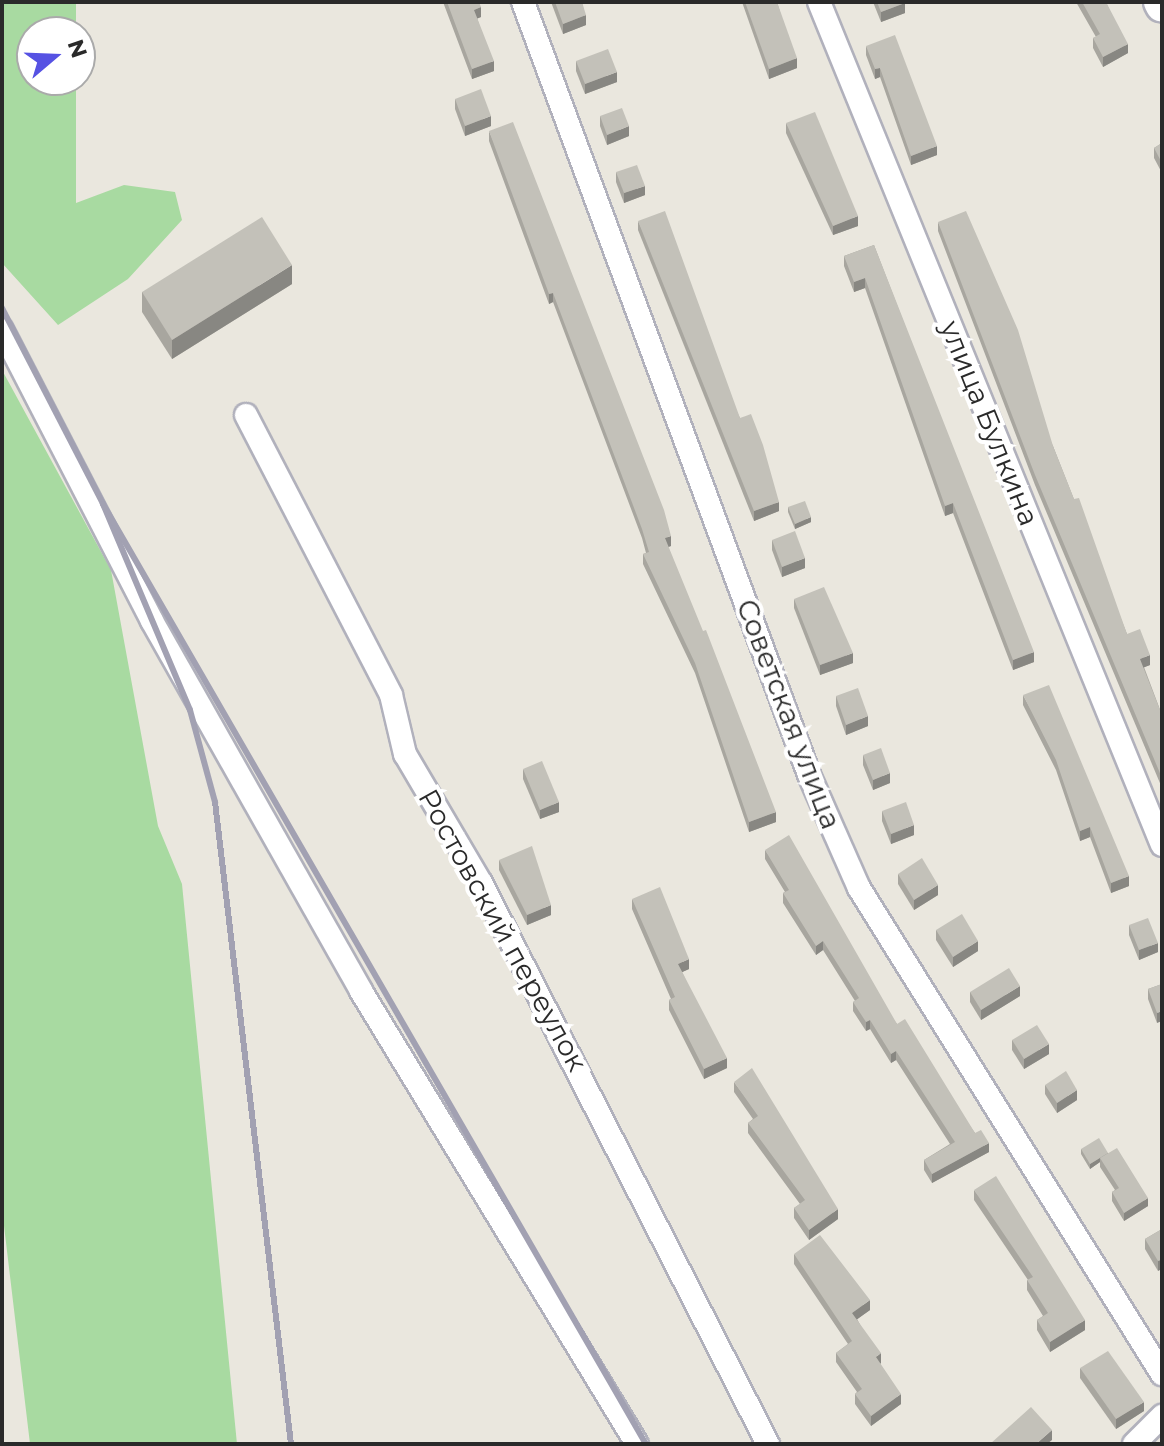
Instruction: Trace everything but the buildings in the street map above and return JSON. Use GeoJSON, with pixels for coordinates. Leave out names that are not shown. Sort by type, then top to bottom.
{"type":"FeatureCollection","features":[{"type":"Feature","properties":{"kind":"street","name":"Советская улица"},"geometry":{"type":"LineString","coordinates":[[523,2],[810,777],[859,888],[1162,1374]]}},
{"type":"Feature","properties":{"kind":"street","name":"улица Булкина"},"geometry":{"type":"LineString","coordinates":[[819,2],[1162,845]]}},
{"type":"Feature","properties":{"kind":"street"},"geometry":{"type":"LineString","coordinates":[[2,330],[152,621],[361,991],[637,1444]]}},
{"type":"Feature","properties":{"kind":"street","name":"Ростовский переулок"},"geometry":{"type":"LineString","coordinates":[[246,415],[391,695],[405,754],[481,883],[768,1444]]}},
{"type":"Feature","properties":{"kind":"street"},"geometry":{"type":"LineString","coordinates":[[1134,1444],[1162,1416]]}},
{"type":"Feature","properties":{"kind":"green space"},"geometry":{"type":"Polygon","coordinates":[[[2,2],[76,2],[76,16],[16,16],[16,96],[76,96],[76,203],[124,185],[175,192],[182,220],[128,279],[58,325],[2,263],[2,2]]]}},
{"type":"Feature","properties":{"kind":"green space"},"geometry":{"type":"Polygon","coordinates":[[[2,370],[111,570],[158,826],[182,884],[237,1444],[30,1444],[2,1209],[2,370]]]}},
{"type":"Feature","properties":{"kind":"railway"},"geometry":{"type":"LineString","coordinates":[[2,308],[103,504]]}},
{"type":"Feature","properties":{"kind":"railway"},"geometry":{"type":"LineString","coordinates":[[291,1444],[215,802],[190,710],[103,504],[646,1444]]}}]}
